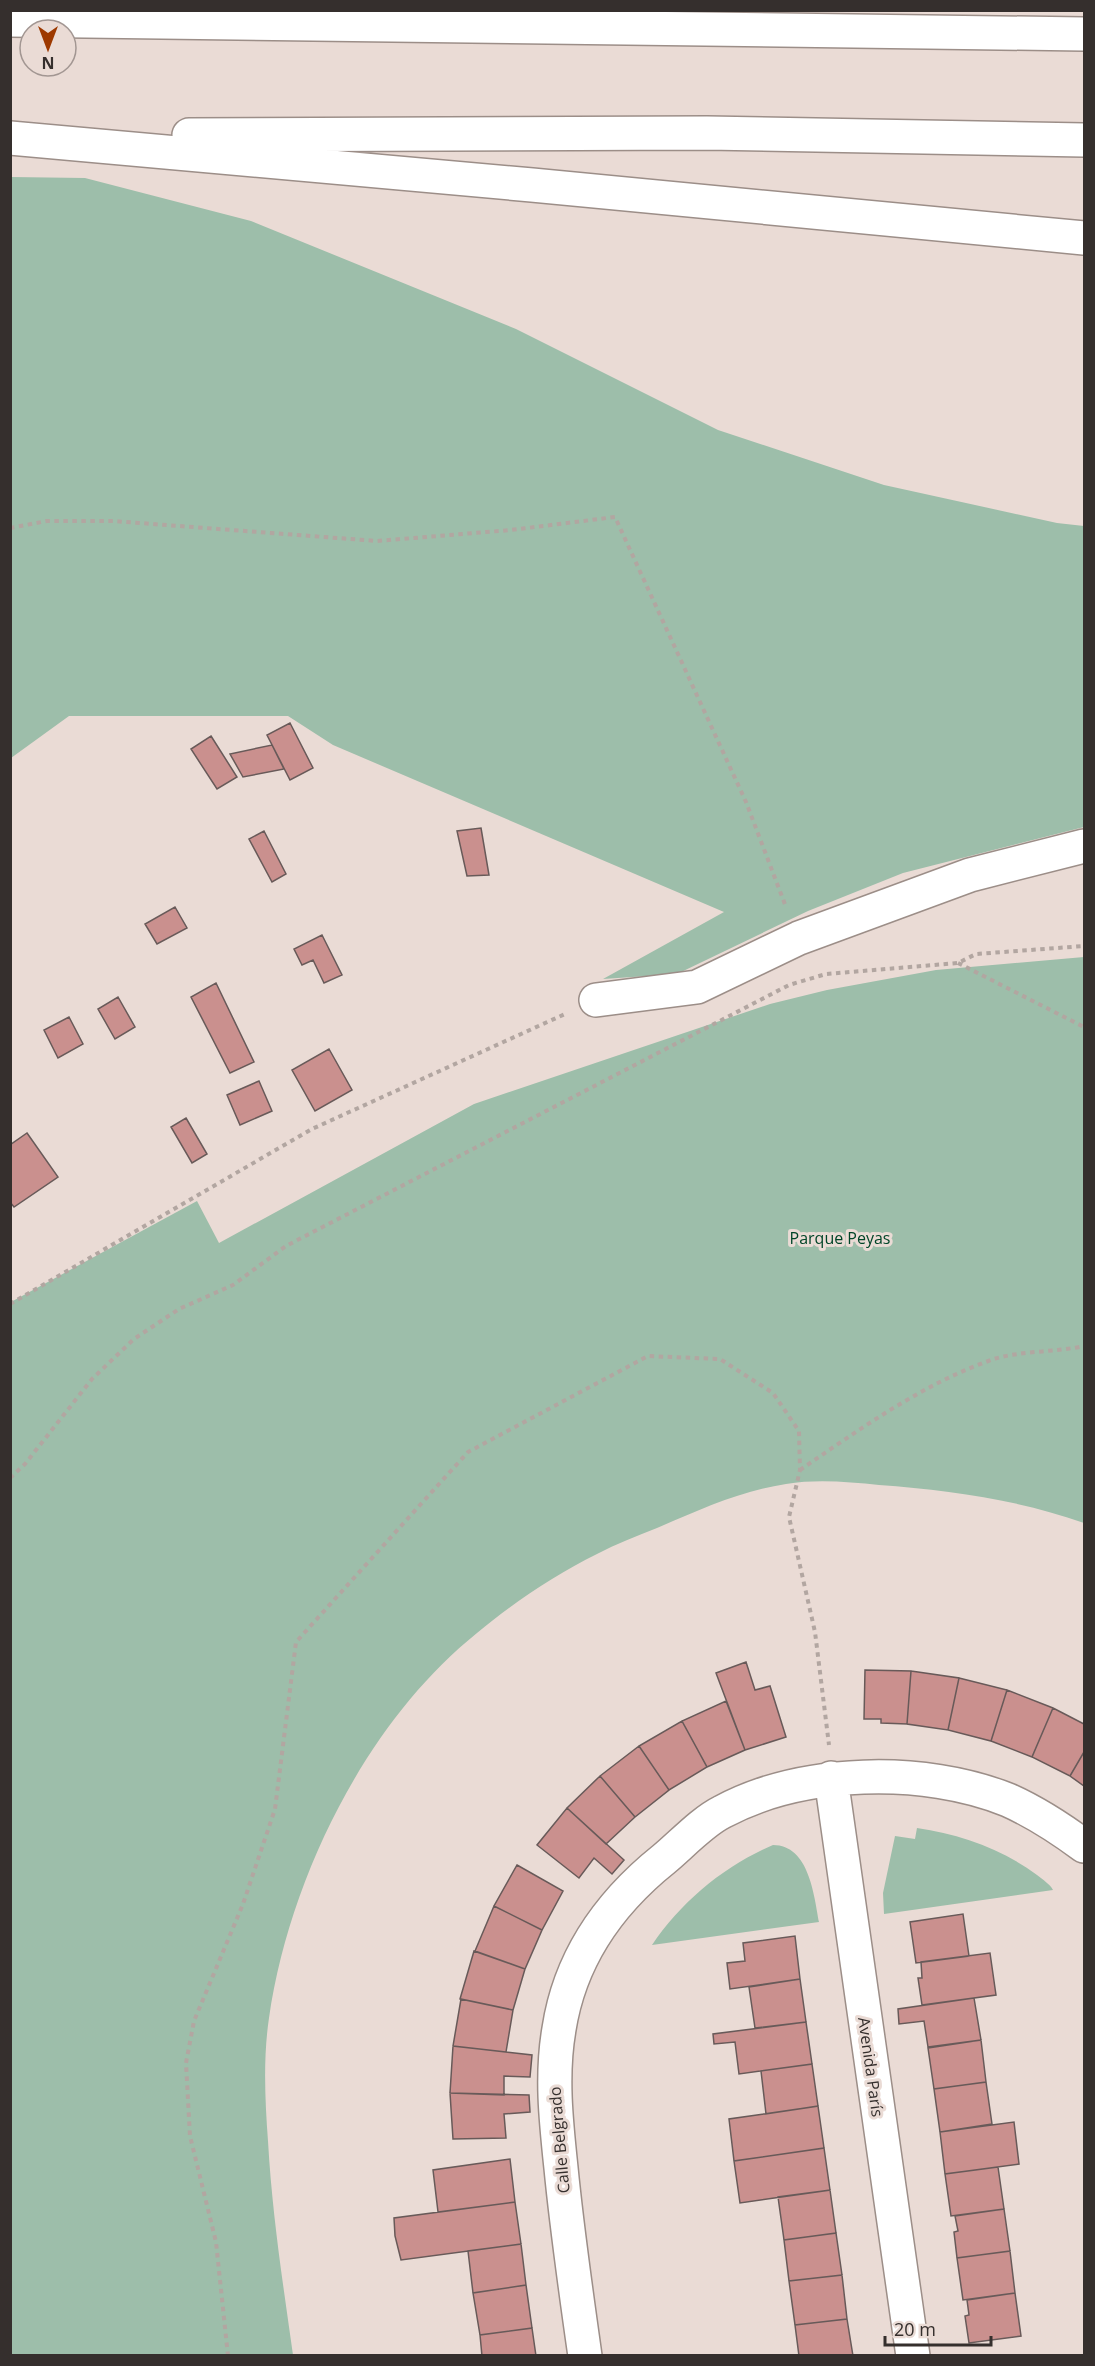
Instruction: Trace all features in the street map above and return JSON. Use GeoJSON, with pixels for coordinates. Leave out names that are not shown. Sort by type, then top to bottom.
{"type":"FeatureCollection","features":[{"type":"Feature","properties":{"kind":"main road"},"geometry":{"type":"LineString","coordinates":[[10,20],[1084,34]]}},
{"type":"Feature","properties":{"kind":"main road"},"geometry":{"type":"LineString","coordinates":[[10,136],[707,133],[1084,140]]}},
{"type":"Feature","properties":{"kind":"main road"},"geometry":{"type":"LineString","coordinates":[[10,136],[1084,238]]}},
{"type":"Feature","properties":{"kind":"main road"},"geometry":{"type":"LineString","coordinates":[[596,1000],[697,987],[799,938],[970,875],[1084,846]]}},
{"type":"Feature","properties":{"kind":"main road","name":"Calle Belgrado"},"geometry":{"type":"LineString","coordinates":[[585,2355],[568,2236],[553,2090],[559,2027],[576,1968],[602,1921],[640,1878],[720,1812],[769,1793],[830,1763],[967,1787],[1008,1800],[1084,1846]]}},
{"type":"Feature","properties":{"kind":"main road","name":"Avenida París"},"geometry":{"type":"LineString","coordinates":[[830,1763],[913,2355]]}},
{"type":"Feature","properties":{"kind":"path"},"geometry":{"type":"LineString","coordinates":[[10,528],[47,521],[113,521],[377,541],[511,530],[615,517],[746,802],[799,938],[826,974]]}},
{"type":"Feature","properties":{"kind":"path"},"geometry":{"type":"LineString","coordinates":[[10,1478],[25,1464],[92,1379],[134,1339],[178,1310],[233,1285],[286,1246],[789,985],[826,974],[958,963],[976,954],[1084,946]]}},
{"type":"Feature","properties":{"kind":"path"},"geometry":{"type":"LineString","coordinates":[[958,963],[1084,1027]]}},
{"type":"Feature","properties":{"kind":"path"},"geometry":{"type":"LineString","coordinates":[[10,1304],[312,1129],[596,1000]]}},
{"type":"Feature","properties":{"kind":"path"},"geometry":{"type":"LineString","coordinates":[[800,1470],[853,1434],[948,1378],[996,1359],[1084,1346]]}},
{"type":"Feature","properties":{"kind":"path"},"geometry":{"type":"LineString","coordinates":[[228,2355],[216,2242],[190,2136],[186,2063],[194,2021],[243,1904],[275,1809],[296,1642],[468,1452],[648,1356],[720,1359],[773,1393],[799,1431],[800,1470],[789,1517],[815,1632],[830,1763]]}},
{"type":"Feature","properties":{"kind":"green space"},"geometry":{"type":"Polygon","coordinates":[[[11,177],[85,178],[251,221],[516,329],[718,430],[884,485],[1057,523],[1084,526],[1084,827],[903,873],[808,911],[677,974],[603,979],[724,912],[333,745],[288,716],[69,716],[11,758],[11,177]]]}},
{"type":"Feature","properties":{"kind":"green space","name":"Parque Peyas"},"geometry":{"type":"Polygon","coordinates":[[[1084,957],[1084,1523],[1035,1508],[957,1493],[845,1482],[786,1484],[752,1491],[720,1502],[612,1547],[550,1580],[491,1622],[437,1669],[400,1711],[368,1757],[339,1807],[314,1859],[294,1912],[279,1965],[267,2033],[265,2095],[272,2195],[293,2355],[11,2355],[11,1302],[197,1201],[219,1243],[474,1104],[770,1004],[827,990],[936,970],[1084,957]]]}},
{"type":"Feature","properties":{"kind":"green space"},"geometry":{"type":"Polygon","coordinates":[[[917,1828],[949,1834],[995,1850],[1024,1866],[1053,1890],[884,1914],[883,1893],[895,1836],[915,1839],[917,1828]]]}},
{"type":"Feature","properties":{"kind":"green space"},"geometry":{"type":"Polygon","coordinates":[[[773,1845],[785,1847],[795,1853],[802,1862],[812,1886],[819,1922],[652,1945],[677,1914],[705,1886],[738,1863],[773,1845]]]}},
{"type":"Feature","properties":{"kind":"building"},"geometry":{"type":"Polygon","coordinates":[[[290,723],[313,768],[290,780],[267,735],[290,723]]]}},
{"type":"Feature","properties":{"kind":"building"},"geometry":{"type":"Polygon","coordinates":[[[211,736],[237,777],[217,789],[191,749],[211,736]]]}},
{"type":"Feature","properties":{"kind":"building"},"geometry":{"type":"Polygon","coordinates":[[[272,745],[284,769],[243,777],[230,754],[272,745]]]}},
{"type":"Feature","properties":{"kind":"building"},"geometry":{"type":"Polygon","coordinates":[[[481,828],[489,875],[467,876],[457,831],[481,828]]]}},
{"type":"Feature","properties":{"kind":"building"},"geometry":{"type":"Polygon","coordinates":[[[264,831],[286,874],[272,882],[249,839],[264,831]]]}},
{"type":"Feature","properties":{"kind":"building"},"geometry":{"type":"Polygon","coordinates":[[[175,907],[187,928],[157,944],[145,924],[175,907]]]}},
{"type":"Feature","properties":{"kind":"building"},"geometry":{"type":"Polygon","coordinates":[[[322,935],[342,975],[324,983],[313,960],[302,965],[294,949],[322,935]]]}},
{"type":"Feature","properties":{"kind":"building"},"geometry":{"type":"Polygon","coordinates":[[[216,983],[254,1062],[230,1073],[191,997],[216,983]]]}},
{"type":"Feature","properties":{"kind":"building"},"geometry":{"type":"Polygon","coordinates":[[[118,997],[135,1027],[115,1039],[98,1009],[118,997]]]}},
{"type":"Feature","properties":{"kind":"building"},"geometry":{"type":"Polygon","coordinates":[[[69,1017],[83,1044],[58,1058],[44,1030],[69,1017]]]}},
{"type":"Feature","properties":{"kind":"building"},"geometry":{"type":"Polygon","coordinates":[[[329,1049],[352,1090],[315,1111],[292,1070],[329,1049]]]}},
{"type":"Feature","properties":{"kind":"building"},"geometry":{"type":"Polygon","coordinates":[[[259,1081],[272,1111],[240,1125],[227,1095],[259,1081]]]}},
{"type":"Feature","properties":{"kind":"building"},"geometry":{"type":"Polygon","coordinates":[[[186,1118],[207,1154],[192,1163],[171,1127],[186,1118]]]}},
{"type":"Feature","properties":{"kind":"building"},"geometry":{"type":"Polygon","coordinates":[[[27,1133],[58,1177],[14,1207],[10,1202],[10,1145],[27,1133]]]}},
{"type":"Feature","properties":{"kind":"building"},"geometry":{"type":"Polygon","coordinates":[[[746,1662],[755,1690],[770,1686],[786,1737],[745,1750],[716,1673],[746,1662]]]}},
{"type":"Feature","properties":{"kind":"building"},"geometry":{"type":"Polygon","coordinates":[[[865,1670],[911,1671],[907,1724],[881,1723],[881,1719],[864,1719],[865,1670]]]}},
{"type":"Feature","properties":{"kind":"building"},"geometry":{"type":"Polygon","coordinates":[[[911,1671],[959,1678],[948,1730],[907,1724],[911,1671]]]}},
{"type":"Feature","properties":{"kind":"building"},"geometry":{"type":"Polygon","coordinates":[[[959,1678],[1007,1690],[991,1741],[948,1730],[959,1678]]]}},
{"type":"Feature","properties":{"kind":"building"},"geometry":{"type":"Polygon","coordinates":[[[1007,1690],[1053,1708],[1032,1757],[991,1741],[1007,1690]]]}},
{"type":"Feature","properties":{"kind":"building"},"geometry":{"type":"Polygon","coordinates":[[[726,1701],[745,1750],[707,1767],[682,1721],[726,1701]]]}},
{"type":"Feature","properties":{"kind":"building"},"geometry":{"type":"Polygon","coordinates":[[[1053,1708],[1084,1724],[1084,1752],[1070,1776],[1032,1757],[1053,1708]]]}},
{"type":"Feature","properties":{"kind":"building"},"geometry":{"type":"Polygon","coordinates":[[[682,1721],[707,1767],[669,1790],[639,1746],[682,1721]]]}},
{"type":"Feature","properties":{"kind":"building"},"geometry":{"type":"Polygon","coordinates":[[[639,1746],[669,1790],[635,1817],[600,1776],[639,1746]]]}},
{"type":"Feature","properties":{"kind":"building"},"geometry":{"type":"Polygon","coordinates":[[[1084,1752],[1084,1786],[1070,1776],[1084,1752]]]}},
{"type":"Feature","properties":{"kind":"building"},"geometry":{"type":"Polygon","coordinates":[[[600,1776],[635,1817],[606,1844],[567,1808],[600,1776]]]}},
{"type":"Feature","properties":{"kind":"building"},"geometry":{"type":"Polygon","coordinates":[[[567,1808],[624,1860],[612,1874],[594,1858],[579,1878],[537,1845],[567,1808]]]}},
{"type":"Feature","properties":{"kind":"building"},"geometry":{"type":"Polygon","coordinates":[[[517,1865],[563,1891],[542,1930],[494,1906],[517,1865]]]}},
{"type":"Feature","properties":{"kind":"building"},"geometry":{"type":"Polygon","coordinates":[[[494,1906],[542,1930],[525,1969],[475,1951],[494,1906]]]}},
{"type":"Feature","properties":{"kind":"building"},"geometry":{"type":"Polygon","coordinates":[[[963,1914],[969,1956],[916,1963],[910,1922],[963,1914]]]}},
{"type":"Feature","properties":{"kind":"building"},"geometry":{"type":"Polygon","coordinates":[[[795,1936],[800,1979],[730,1989],[727,1963],[745,1961],[743,1943],[795,1936]]]}},
{"type":"Feature","properties":{"kind":"building"},"geometry":{"type":"Polygon","coordinates":[[[474,1951],[525,1969],[513,2010],[460,1999],[474,1951]]]}},
{"type":"Feature","properties":{"kind":"building"},"geometry":{"type":"Polygon","coordinates":[[[990,1953],[996,1995],[922,2005],[918,1978],[922,1978],[921,1962],[990,1953]]]}},
{"type":"Feature","properties":{"kind":"building"},"geometry":{"type":"Polygon","coordinates":[[[800,1979],[806,2022],[755,2028],[749,1987],[800,1979]]]}},
{"type":"Feature","properties":{"kind":"building"},"geometry":{"type":"Polygon","coordinates":[[[974,1998],[981,2040],[928,2047],[924,2021],[899,2024],[898,2009],[974,1998]]]}},
{"type":"Feature","properties":{"kind":"building"},"geometry":{"type":"Polygon","coordinates":[[[461,1999],[513,2010],[506,2052],[453,2046],[461,1999]]]}},
{"type":"Feature","properties":{"kind":"building"},"geometry":{"type":"Polygon","coordinates":[[[806,2022],[812,2064],[739,2074],[735,2042],[714,2044],[713,2034],[806,2022]]]}},
{"type":"Feature","properties":{"kind":"building"},"geometry":{"type":"Polygon","coordinates":[[[981,2040],[986,2082],[934,2089],[928,2048],[981,2040]]]}},
{"type":"Feature","properties":{"kind":"building"},"geometry":{"type":"Polygon","coordinates":[[[453,2046],[532,2055],[530,2077],[504,2076],[504,2095],[450,2093],[453,2046]]]}},
{"type":"Feature","properties":{"kind":"building"},"geometry":{"type":"Polygon","coordinates":[[[812,2064],[818,2106],[766,2114],[761,2071],[812,2064]]]}},
{"type":"Feature","properties":{"kind":"building"},"geometry":{"type":"Polygon","coordinates":[[[986,2082],[992,2124],[940,2132],[934,2089],[986,2082]]]}},
{"type":"Feature","properties":{"kind":"building"},"geometry":{"type":"Polygon","coordinates":[[[450,2093],[529,2095],[530,2112],[504,2114],[506,2138],[453,2139],[450,2093]]]}},
{"type":"Feature","properties":{"kind":"building"},"geometry":{"type":"Polygon","coordinates":[[[818,2106],[824,2148],[734,2161],[729,2119],[818,2106]]]}},
{"type":"Feature","properties":{"kind":"building"},"geometry":{"type":"Polygon","coordinates":[[[1014,2122],[1019,2164],[945,2174],[940,2132],[1014,2122]]]}},
{"type":"Feature","properties":{"kind":"building"},"geometry":{"type":"Polygon","coordinates":[[[824,2148],[830,2190],[740,2203],[734,2161],[824,2148]]]}},
{"type":"Feature","properties":{"kind":"building"},"geometry":{"type":"Polygon","coordinates":[[[510,2159],[515,2202],[438,2212],[433,2170],[510,2159]]]}},
{"type":"Feature","properties":{"kind":"building"},"geometry":{"type":"Polygon","coordinates":[[[998,2167],[1004,2209],[951,2216],[945,2174],[998,2167]]]}},
{"type":"Feature","properties":{"kind":"building"},"geometry":{"type":"Polygon","coordinates":[[[830,2190],[836,2233],[784,2240],[778,2197],[830,2190]]]}},
{"type":"Feature","properties":{"kind":"building"},"geometry":{"type":"Polygon","coordinates":[[[515,2202],[521,2244],[401,2260],[395,2236],[394,2218],[515,2202]]]}},
{"type":"Feature","properties":{"kind":"building"},"geometry":{"type":"Polygon","coordinates":[[[1004,2209],[1010,2251],[957,2258],[954,2232],[958,2231],[955,2216],[1004,2209]]]}},
{"type":"Feature","properties":{"kind":"building"},"geometry":{"type":"Polygon","coordinates":[[[836,2233],[842,2275],[789,2281],[784,2240],[836,2233]]]}},
{"type":"Feature","properties":{"kind":"building"},"geometry":{"type":"Polygon","coordinates":[[[521,2244],[526,2285],[473,2293],[468,2251],[521,2244]]]}},
{"type":"Feature","properties":{"kind":"building"},"geometry":{"type":"Polygon","coordinates":[[[1010,2251],[1015,2293],[963,2300],[957,2258],[1010,2251]]]}},
{"type":"Feature","properties":{"kind":"building"},"geometry":{"type":"Polygon","coordinates":[[[842,2275],[847,2319],[795,2325],[789,2281],[842,2275]]]}},
{"type":"Feature","properties":{"kind":"building"},"geometry":{"type":"Polygon","coordinates":[[[526,2285],[532,2328],[480,2335],[473,2293],[526,2285]]]}},
{"type":"Feature","properties":{"kind":"building"},"geometry":{"type":"Polygon","coordinates":[[[1015,2293],[1021,2336],[969,2343],[965,2316],[969,2315],[967,2300],[1015,2293]]]}},
{"type":"Feature","properties":{"kind":"building"},"geometry":{"type":"Polygon","coordinates":[[[847,2319],[853,2356],[799,2356],[795,2325],[847,2319]]]}},
{"type":"Feature","properties":{"kind":"building"},"geometry":{"type":"Polygon","coordinates":[[[532,2328],[536,2356],[482,2356],[480,2335],[532,2328]]]}}]}
